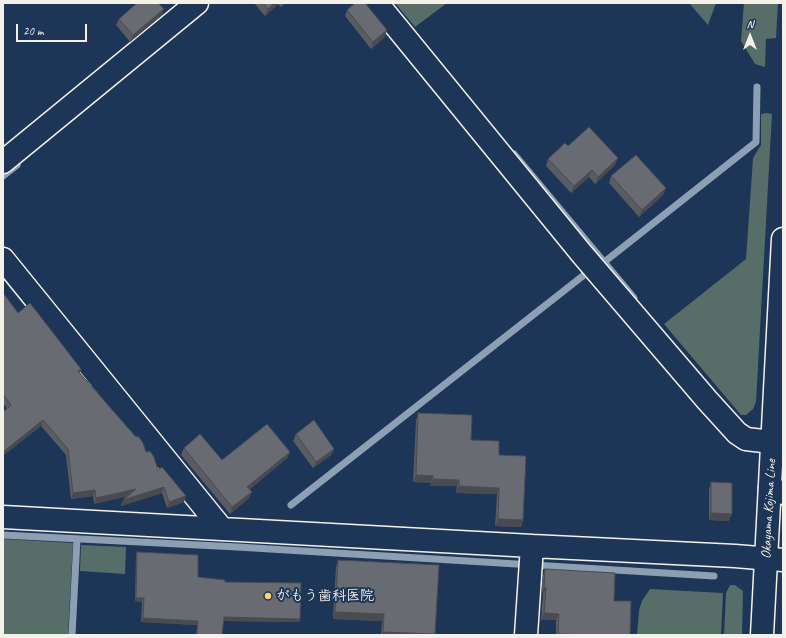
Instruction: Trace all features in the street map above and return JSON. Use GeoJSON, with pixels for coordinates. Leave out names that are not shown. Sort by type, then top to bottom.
{"type":"FeatureCollection","features":[{"type":"Feature","properties":{"kind":"street"},"geometry":{"type":"LineString","coordinates":[[3,162],[197,3]]}},
{"type":"Feature","properties":{"kind":"street"},"geometry":{"type":"LineString","coordinates":[[377,3],[582,254],[737,434],[746,439],[772,442]]}},
{"type":"Feature","properties":{"kind":"street","name":"Okayama Kojima Line"},"geometry":{"type":"LineString","coordinates":[[762,635],[775,559],[776,490],[772,442],[783,239]]}},
{"type":"Feature","properties":{"kind":"street"},"geometry":{"type":"LineString","coordinates":[[3,259],[222,529]]}},
{"type":"Feature","properties":{"kind":"street"},"geometry":{"type":"LineString","coordinates":[[3,517],[222,529],[531,558],[735,556],[775,559]]}},
{"type":"Feature","properties":{"kind":"street"},"geometry":{"type":"LineString","coordinates":[[526,635],[531,558]]}},
{"type":"Feature","properties":{"kind":"green space"},"geometry":{"type":"Polygon","coordinates":[[[395,3],[447,3],[415,27],[395,3]]]}},
{"type":"Feature","properties":{"kind":"green space"},"geometry":{"type":"Polygon","coordinates":[[[689,3],[716,3],[708,25],[689,3]]]}},
{"type":"Feature","properties":{"kind":"green space"},"geometry":{"type":"Polygon","coordinates":[[[744,3],[778,3],[776,38],[766,39],[765,67],[755,64],[741,41],[744,3]]]}},
{"type":"Feature","properties":{"kind":"green space"},"geometry":{"type":"Polygon","coordinates":[[[761,114],[772,114],[756,402],[753,409],[746,415],[741,415],[664,324],[746,259],[753,158],[761,145],[761,114]]]}},
{"type":"Feature","properties":{"kind":"green space"},"geometry":{"type":"Polygon","coordinates":[[[3,539],[73,543],[68,635],[3,635],[3,539]]]}},
{"type":"Feature","properties":{"kind":"green space"},"geometry":{"type":"Polygon","coordinates":[[[81,545],[126,547],[125,574],[80,571],[81,545]]]}},
{"type":"Feature","properties":{"kind":"green space"},"geometry":{"type":"Polygon","coordinates":[[[730,585],[735,585],[743,591],[742,635],[724,635],[726,593],[730,585]]]}},
{"type":"Feature","properties":{"kind":"green space"},"geometry":{"type":"Polygon","coordinates":[[[650,589],[723,593],[721,635],[637,635],[639,610],[642,601],[650,589]]]}},
{"type":"Feature","properties":{"kind":"building"},"geometry":{"type":"Polygon","coordinates":[[[137,3],[158,3],[164,9],[133,35],[119,19],[137,3]]]}},
{"type":"Feature","properties":{"kind":"building"},"geometry":{"type":"Polygon","coordinates":[[[263,3],[274,3],[268,9],[263,3]]]}},
{"type":"Feature","properties":{"kind":"building"},"geometry":{"type":"Polygon","coordinates":[[[355,3],[365,3],[387,30],[373,42],[347,10],[355,3]]]}},
{"type":"Feature","properties":{"kind":"building"},"geometry":{"type":"Polygon","coordinates":[[[589,127],[618,158],[598,177],[592,170],[574,186],[548,159],[565,143],[568,146],[589,127]]]}},
{"type":"Feature","properties":{"kind":"building"},"geometry":{"type":"Polygon","coordinates":[[[636,155],[666,188],[642,210],[611,176],[636,155]]]}},
{"type":"Feature","properties":{"kind":"building"},"geometry":{"type":"Polygon","coordinates":[[[3,293],[18,313],[30,303],[81,369],[78,371],[136,437],[138,436],[143,443],[146,452],[150,451],[154,457],[158,470],[162,467],[186,496],[169,502],[164,487],[123,500],[136,489],[96,498],[95,490],[73,493],[68,449],[43,420],[3,452],[3,412],[11,405],[3,394],[3,293]]]}},
{"type":"Feature","properties":{"kind":"building"},"geometry":{"type":"Polygon","coordinates":[[[418,413],[472,415],[471,440],[499,441],[499,455],[526,456],[523,520],[498,519],[499,488],[459,486],[459,480],[433,479],[433,476],[416,475],[418,413]]]}},
{"type":"Feature","properties":{"kind":"building"},"geometry":{"type":"Polygon","coordinates":[[[314,420],[334,449],[316,462],[296,434],[314,420]]]}},
{"type":"Feature","properties":{"kind":"building"},"geometry":{"type":"Polygon","coordinates":[[[267,424],[290,452],[247,487],[252,492],[232,507],[184,448],[200,434],[222,460],[267,424]]]}},
{"type":"Feature","properties":{"kind":"building"},"geometry":{"type":"Polygon","coordinates":[[[711,482],[732,483],[732,514],[711,513],[711,482]]]}},
{"type":"Feature","properties":{"kind":"building"},"geometry":{"type":"Polygon","coordinates":[[[137,552],[198,555],[198,577],[225,580],[225,582],[301,583],[300,619],[224,617],[222,635],[197,635],[198,621],[143,618],[144,598],[136,598],[137,552]]]}},
{"type":"Feature","properties":{"kind":"building"},"geometry":{"type":"Polygon","coordinates":[[[338,560],[439,565],[435,634],[383,632],[384,614],[335,612],[338,560]]]}},
{"type":"Feature","properties":{"kind":"building"},"geometry":{"type":"Polygon","coordinates":[[[545,569],[615,573],[614,601],[631,601],[630,635],[558,634],[559,614],[544,613],[546,588],[544,588],[545,569]]]}},
{"type":"Feature","properties":{"kind":"waterway"},"geometry":{"type":"LineString","coordinates":[[603,263],[756,142],[757,87]]}},
{"type":"Feature","properties":{"kind":"waterway"},"geometry":{"type":"LineString","coordinates":[[514,154],[634,298]]}},
{"type":"Feature","properties":{"kind":"waterway"},"geometry":{"type":"LineString","coordinates":[[3,176],[17,165]]}},
{"type":"Feature","properties":{"kind":"waterway"},"geometry":{"type":"LineString","coordinates":[[291,505],[584,275]]}},
{"type":"Feature","properties":{"kind":"waterway"},"geometry":{"type":"LineString","coordinates":[[3,535],[237,547],[714,576]]}},
{"type":"Feature","properties":{"kind":"waterway"},"geometry":{"type":"LineString","coordinates":[[72,635],[77,539]]}},
{"type":"Feature","properties":{"kind":"place","name":"がもう歯科医院"},"geometry":{"type":"Point","coordinates":[268,596]}}]}
